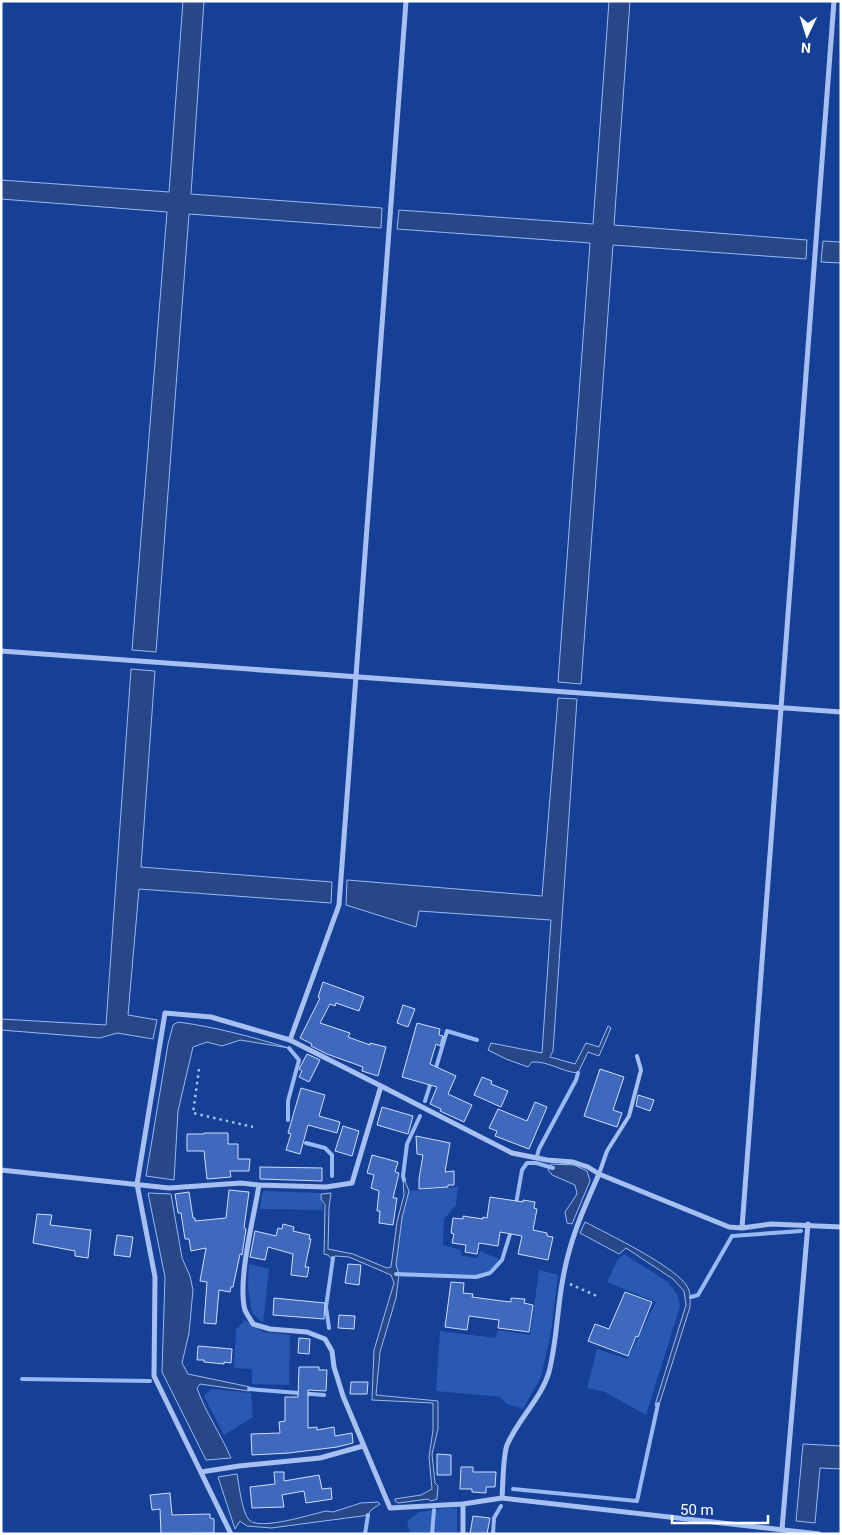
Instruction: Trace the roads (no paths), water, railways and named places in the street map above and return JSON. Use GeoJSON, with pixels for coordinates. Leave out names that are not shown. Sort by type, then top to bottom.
{"type":"FeatureCollection","features":[{"type":"Feature","properties":{"kind":"street"},"geometry":{"type":"LineString","coordinates":[[290,1040],[340,905],[406,1]]}},
{"type":"Feature","properties":{"kind":"street"},"geometry":{"type":"LineString","coordinates":[[742,1228],[834,1]]}},
{"type":"Feature","properties":{"kind":"street"},"geometry":{"type":"LineString","coordinates":[[1,651],[841,712]]}},
{"type":"Feature","properties":{"kind":"street"},"geometry":{"type":"LineString","coordinates":[[232,1534],[154,1376],[156,1277],[137,1184],[165,1013],[211,1017],[290,1040],[512,1153],[588,1166],[599,1174],[729,1228],[771,1224],[808,1224],[841,1227]]}},
{"type":"Feature","properties":{"kind":"street"},"geometry":{"type":"LineString","coordinates":[[1,1170],[169,1188],[241,1183],[259,1186],[326,1187],[352,1183],[381,1086]]}},
{"type":"Feature","properties":{"kind":"street"},"geometry":{"type":"LineString","coordinates":[[502,1498],[506,1446],[524,1415],[538,1397],[548,1374],[557,1329],[563,1279],[576,1226],[599,1174]]}},
{"type":"Feature","properties":{"kind":"street"},"geometry":{"type":"LineString","coordinates":[[259,1186],[244,1271],[243,1291],[246,1311],[254,1324],[270,1329],[307,1332],[325,1339],[332,1351],[334,1367],[343,1396],[390,1508],[463,1504],[502,1498],[819,1534]]}},
{"type":"Feature","properties":{"kind":"street"},"geometry":{"type":"LineString","coordinates":[[782,1530],[808,1224]]}},
{"type":"Feature","properties":{"kind":"street"},"geometry":{"type":"LineString","coordinates":[[201,1472],[239,1466],[320,1458],[363,1446]]}},
{"type":"Feature","properties":{"kind":"street"},"geometry":{"type":"LineString","coordinates":[[463,1504],[463,1534]]}},
{"type":"Feature","properties":{"kind":"lane"},"geometry":{"type":"LineString","coordinates":[[599,1174],[607,1151],[629,1116],[641,1070],[637,1056]]}},
{"type":"Feature","properties":{"kind":"waterway"},"geometry":{"type":"LineString","coordinates":[[435,1071],[447,1031],[477,1040]]}},
{"type":"Feature","properties":{"kind":"waterway"},"geometry":{"type":"LineString","coordinates":[[288,1120],[288,1101],[299,1060],[289,1048]]}},
{"type":"Feature","properties":{"kind":"waterway"},"geometry":{"type":"LineString","coordinates":[[537,1156],[578,1073]]}},
{"type":"Feature","properties":{"kind":"waterway"},"geometry":{"type":"LineString","coordinates":[[425,1101],[431,1082]]}},
{"type":"Feature","properties":{"kind":"waterway"},"geometry":{"type":"LineString","coordinates":[[404,1180],[407,1144],[420,1116]]}},
{"type":"Feature","properties":{"kind":"waterway"},"geometry":{"type":"LineString","coordinates":[[306,1143],[325,1148],[332,1155],[332,1176]]}},
{"type":"Feature","properties":{"kind":"waterway"},"geometry":{"type":"LineString","coordinates":[[516,1204],[522,1170],[527,1163],[536,1163],[553,1168]]}},
{"type":"Feature","properties":{"kind":"waterway"},"geometry":{"type":"LineString","coordinates":[[396,1274],[476,1277],[490,1273],[502,1260],[511,1231]]}},
{"type":"Feature","properties":{"kind":"waterway"},"geometry":{"type":"LineString","coordinates":[[691,1297],[698,1295],[732,1236],[801,1231]]}},
{"type":"Feature","properties":{"kind":"waterway"},"geometry":{"type":"LineString","coordinates":[[329,1328],[326,1307],[333,1258]]}},
{"type":"Feature","properties":{"kind":"waterway"},"geometry":{"type":"LineString","coordinates":[[22,1379],[150,1381]]}},
{"type":"Feature","properties":{"kind":"waterway"},"geometry":{"type":"LineString","coordinates":[[249,1389],[324,1395]]}},
{"type":"Feature","properties":{"kind":"waterway"},"geometry":{"type":"LineString","coordinates":[[513,1489],[637,1501],[658,1404]]}},
{"type":"Feature","properties":{"kind":"waterway"},"geometry":{"type":"LineString","coordinates":[[493,1534],[494,1518],[501,1506]]}},
{"type":"Feature","properties":{"kind":"waterway"},"geometry":{"type":"LineString","coordinates":[[432,1534],[434,1510]]}},
{"type":"Feature","properties":{"kind":"waterway"},"geometry":{"type":"LineString","coordinates":[[365,1534],[368,1515]]}}]}
